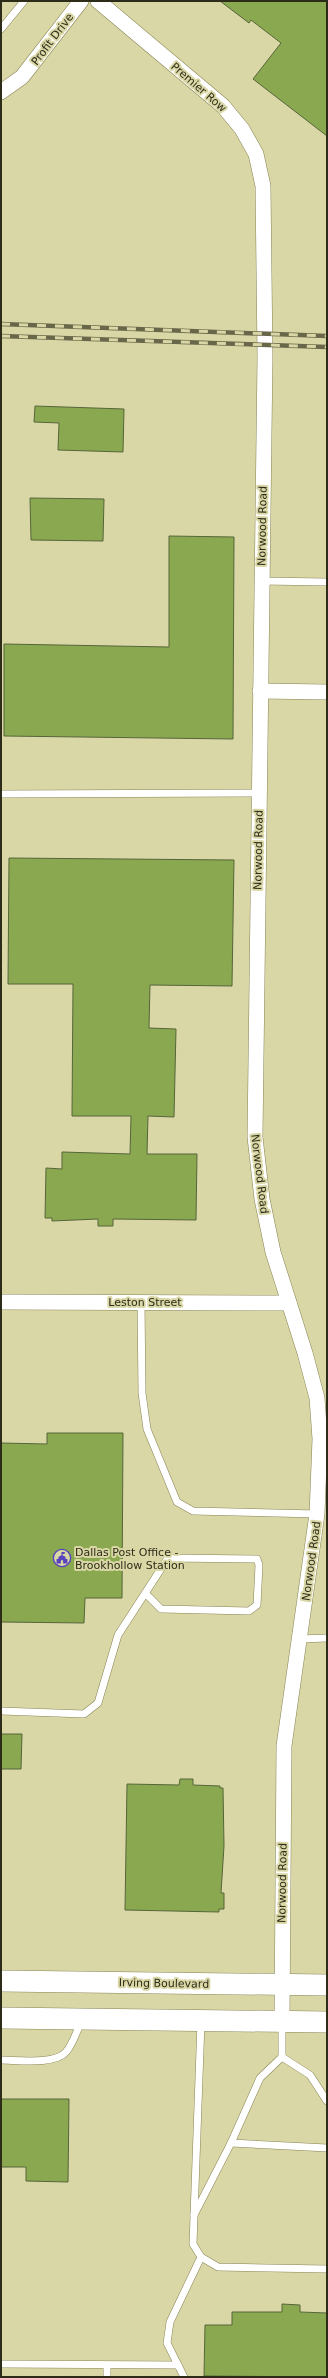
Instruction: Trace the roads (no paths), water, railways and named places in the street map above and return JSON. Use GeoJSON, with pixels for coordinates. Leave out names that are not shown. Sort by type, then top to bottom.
{"type":"FeatureCollection","features":[{"type":"Feature","properties":{"kind":"main road","name":"Irving Boulevard"},"geometry":{"type":"LineString","coordinates":[[1,1981],[327,1985]]}},
{"type":"Feature","properties":{"kind":"main road"},"geometry":{"type":"LineString","coordinates":[[1,2018],[327,2022]]}},
{"type":"Feature","properties":{"kind":"street","name":"Profit Drive"},"geometry":{"type":"LineString","coordinates":[[1,92],[22,77],[80,1]]}},
{"type":"Feature","properties":{"kind":"street","name":"Premier Row"},"geometry":{"type":"LineString","coordinates":[[98,1],[224,106],[242,129],[256,154],[263,186],[265,316]]}},
{"type":"Feature","properties":{"kind":"street","name":"Norwood Road"},"geometry":{"type":"LineString","coordinates":[[265,316],[254,1137],[262,1199],[273,1252],[305,1353],[317,1398],[320,1439],[317,1514],[284,1746],[281,1984],[282,2021]]}},
{"type":"Feature","properties":{"kind":"street"},"geometry":{"type":"LineString","coordinates":[[260,691],[327,692]]}},
{"type":"Feature","properties":{"kind":"street","name":"Leston Street"},"geometry":{"type":"LineString","coordinates":[[1,1302],[289,1303]]}},
{"type":"Feature","properties":{"kind":"lane"},"geometry":{"type":"LineString","coordinates":[[1,28],[24,1]]}},
{"type":"Feature","properties":{"kind":"lane"},"geometry":{"type":"LineString","coordinates":[[261,581],[327,582]]}},
{"type":"Feature","properties":{"kind":"lane"},"geometry":{"type":"LineString","coordinates":[[1,794],[258,793]]}},
{"type":"Feature","properties":{"kind":"lane"},"geometry":{"type":"LineString","coordinates":[[141,1302],[142,1393],[147,1429],[177,1502],[193,1511],[317,1514]]}},
{"type":"Feature","properties":{"kind":"lane"},"geometry":{"type":"LineString","coordinates":[[1,1711],[84,1714],[98,1703],[118,1635],[145,1593],[168,1558],[256,1560],[259,1565],[257,1604],[249,1611],[161,1609],[145,1593]]}},
{"type":"Feature","properties":{"kind":"lane"},"geometry":{"type":"LineString","coordinates":[[300,1639],[327,1638]]}},
{"type":"Feature","properties":{"kind":"lane"},"geometry":{"type":"LineString","coordinates":[[1,2060],[48,2060],[58,2057],[65,2053],[70,2046],[82,2019]]}},
{"type":"Feature","properties":{"kind":"lane"},"geometry":{"type":"LineString","coordinates":[[201,2021],[193,2244],[201,2257],[218,2267],[327,2270]]}},
{"type":"Feature","properties":{"kind":"lane"},"geometry":{"type":"LineString","coordinates":[[193,2217],[231,2143],[260,2078],[282,2057],[282,2021]]}},
{"type":"Feature","properties":{"kind":"lane"},"geometry":{"type":"LineString","coordinates":[[282,2057],[310,2075],[327,2101]]}},
{"type":"Feature","properties":{"kind":"lane"},"geometry":{"type":"LineString","coordinates":[[231,2143],[327,2148]]}},
{"type":"Feature","properties":{"kind":"lane"},"geometry":{"type":"LineString","coordinates":[[184,2377],[167,2344],[170,2322],[201,2257]]}},
{"type":"Feature","properties":{"kind":"lane"},"geometry":{"type":"LineString","coordinates":[[1,2364],[178,2365]]}},
{"type":"Feature","properties":{"kind":"lane"},"geometry":{"type":"LineString","coordinates":[[107,2365],[107,2377]]}},
{"type":"Feature","properties":{"kind":"railway"},"geometry":{"type":"LineString","coordinates":[[1,324],[327,336]]}},
{"type":"Feature","properties":{"kind":"railway"},"geometry":{"type":"LineString","coordinates":[[1,336],[327,347]]}},
{"type":"Feature","properties":{"kind":"place","name":"Dallas Post Office - Brookhollow Station"},"geometry":{"type":"Point","coordinates":[62,1558]}}]}
